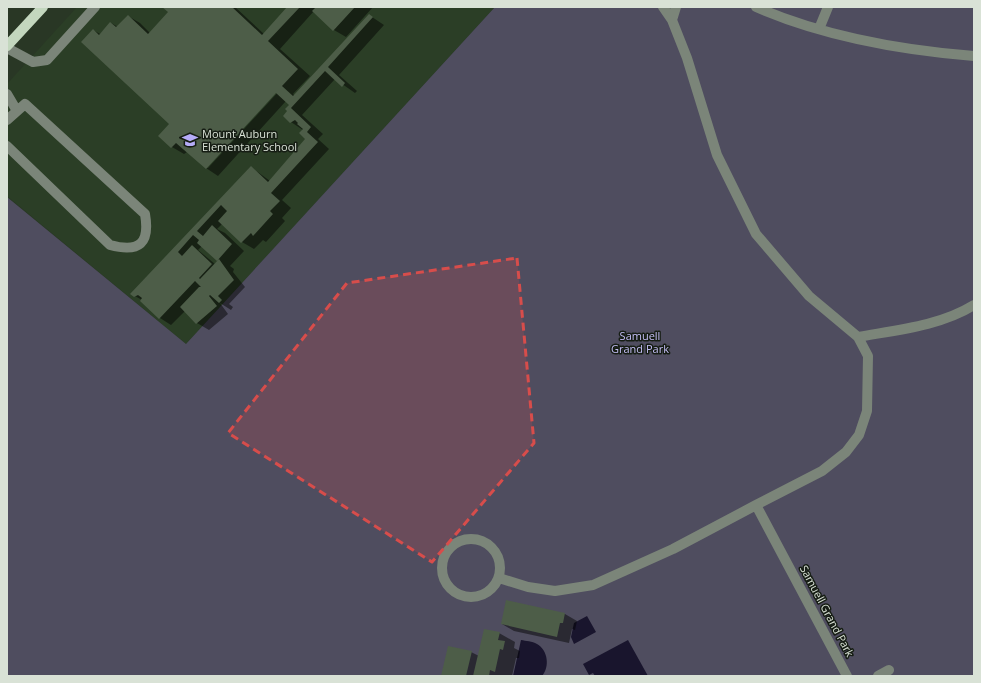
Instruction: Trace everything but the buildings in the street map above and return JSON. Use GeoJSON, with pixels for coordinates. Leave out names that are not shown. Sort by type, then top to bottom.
{"type":"FeatureCollection","features":[{"type":"Feature","properties":{"kind":"main road"},"geometry":{"type":"LineString","coordinates":[[7,47],[43,7]]}},
{"type":"Feature","properties":{"kind":"street"},"geometry":{"type":"LineString","coordinates":[[7,47],[33,62],[47,60],[95,7]]}},
{"type":"Feature","properties":{"kind":"street"},"geometry":{"type":"LineString","coordinates":[[499,578],[528,587],[555,591],[593,585],[674,549],[822,471],[846,452],[859,435],[867,411],[868,356],[858,337],[809,296],[756,234],[717,155],[687,58],[672,20],[664,7]]}},
{"type":"Feature","properties":{"kind":"street"},"geometry":{"type":"LineString","coordinates":[[672,20],[676,7]]}},
{"type":"Feature","properties":{"kind":"street"},"geometry":{"type":"LineString","coordinates":[[756,7],[819,29],[898,48],[974,56]]}},
{"type":"Feature","properties":{"kind":"street"},"geometry":{"type":"LineString","coordinates":[[819,29],[828,7]]}},
{"type":"Feature","properties":{"kind":"street"},"geometry":{"type":"LineString","coordinates":[[7,94],[17,111]]}},
{"type":"Feature","properties":{"kind":"street"},"geometry":{"type":"LineString","coordinates":[[7,120],[25,104],[145,214],[147,229],[145,239],[137,246],[123,248],[110,245],[7,146]]}},
{"type":"Feature","properties":{"kind":"street"},"geometry":{"type":"LineString","coordinates":[[858,337],[944,319],[974,305]]}},
{"type":"Feature","properties":{"kind":"street","name":"Samuell Grand Park"},"geometry":{"type":"LineString","coordinates":[[756,505],[848,676]]}},
{"type":"Feature","properties":{"kind":"street"},"geometry":{"type":"LineString","coordinates":[[472,539],[482,541],[490,546],[496,553],[500,562],[499,578],[496,584],[484,594],[475,597],[462,596],[448,587],[443,578],[441,569],[443,559],[447,551],[454,544],[462,540],[472,539]]}},
{"type":"Feature","properties":{"kind":"street"},"geometry":{"type":"LineString","coordinates":[[878,676],[889,670]]}},
{"type":"Feature","properties":{"kind":"highlighted area"},"geometry":{"type":"Polygon","coordinates":[[[517,258],[534,443],[432,562],[228,433],[347,283],[517,258]]]}},
{"type":"Feature","properties":{"kind":"shaded area","name":"Mount Auburn Elementary School"},"geometry":{"type":"Polygon","coordinates":[[[77,7],[495,7],[186,344],[7,196],[7,84],[77,7]]]}},
{"type":"Feature","properties":{"kind":"shaded area"},"geometry":{"type":"Polygon","coordinates":[[[587,616],[596,632],[574,644],[571,637],[574,623],[587,616]]]}},
{"type":"Feature","properties":{"kind":"shaded area"},"geometry":{"type":"Polygon","coordinates":[[[521,640],[535,643],[544,650],[547,664],[545,672],[542,676],[513,676],[521,640]]]}},
{"type":"Feature","properties":{"kind":"shaded area"},"geometry":{"type":"Polygon","coordinates":[[[628,640],[648,676],[595,676],[593,673],[589,675],[583,664],[628,640]]]}},
{"type":"Feature","properties":{"kind":"green space","name":"Samuell Grand Park"},"geometry":{"type":"Polygon","coordinates":[[[495,7],[974,7],[974,676],[7,676],[7,197],[186,344],[495,7]]]}},
{"type":"Feature","properties":{"kind":"place","name":"Mount Auburn Elementary School"},"geometry":{"type":"Point","coordinates":[190,140]}}]}
